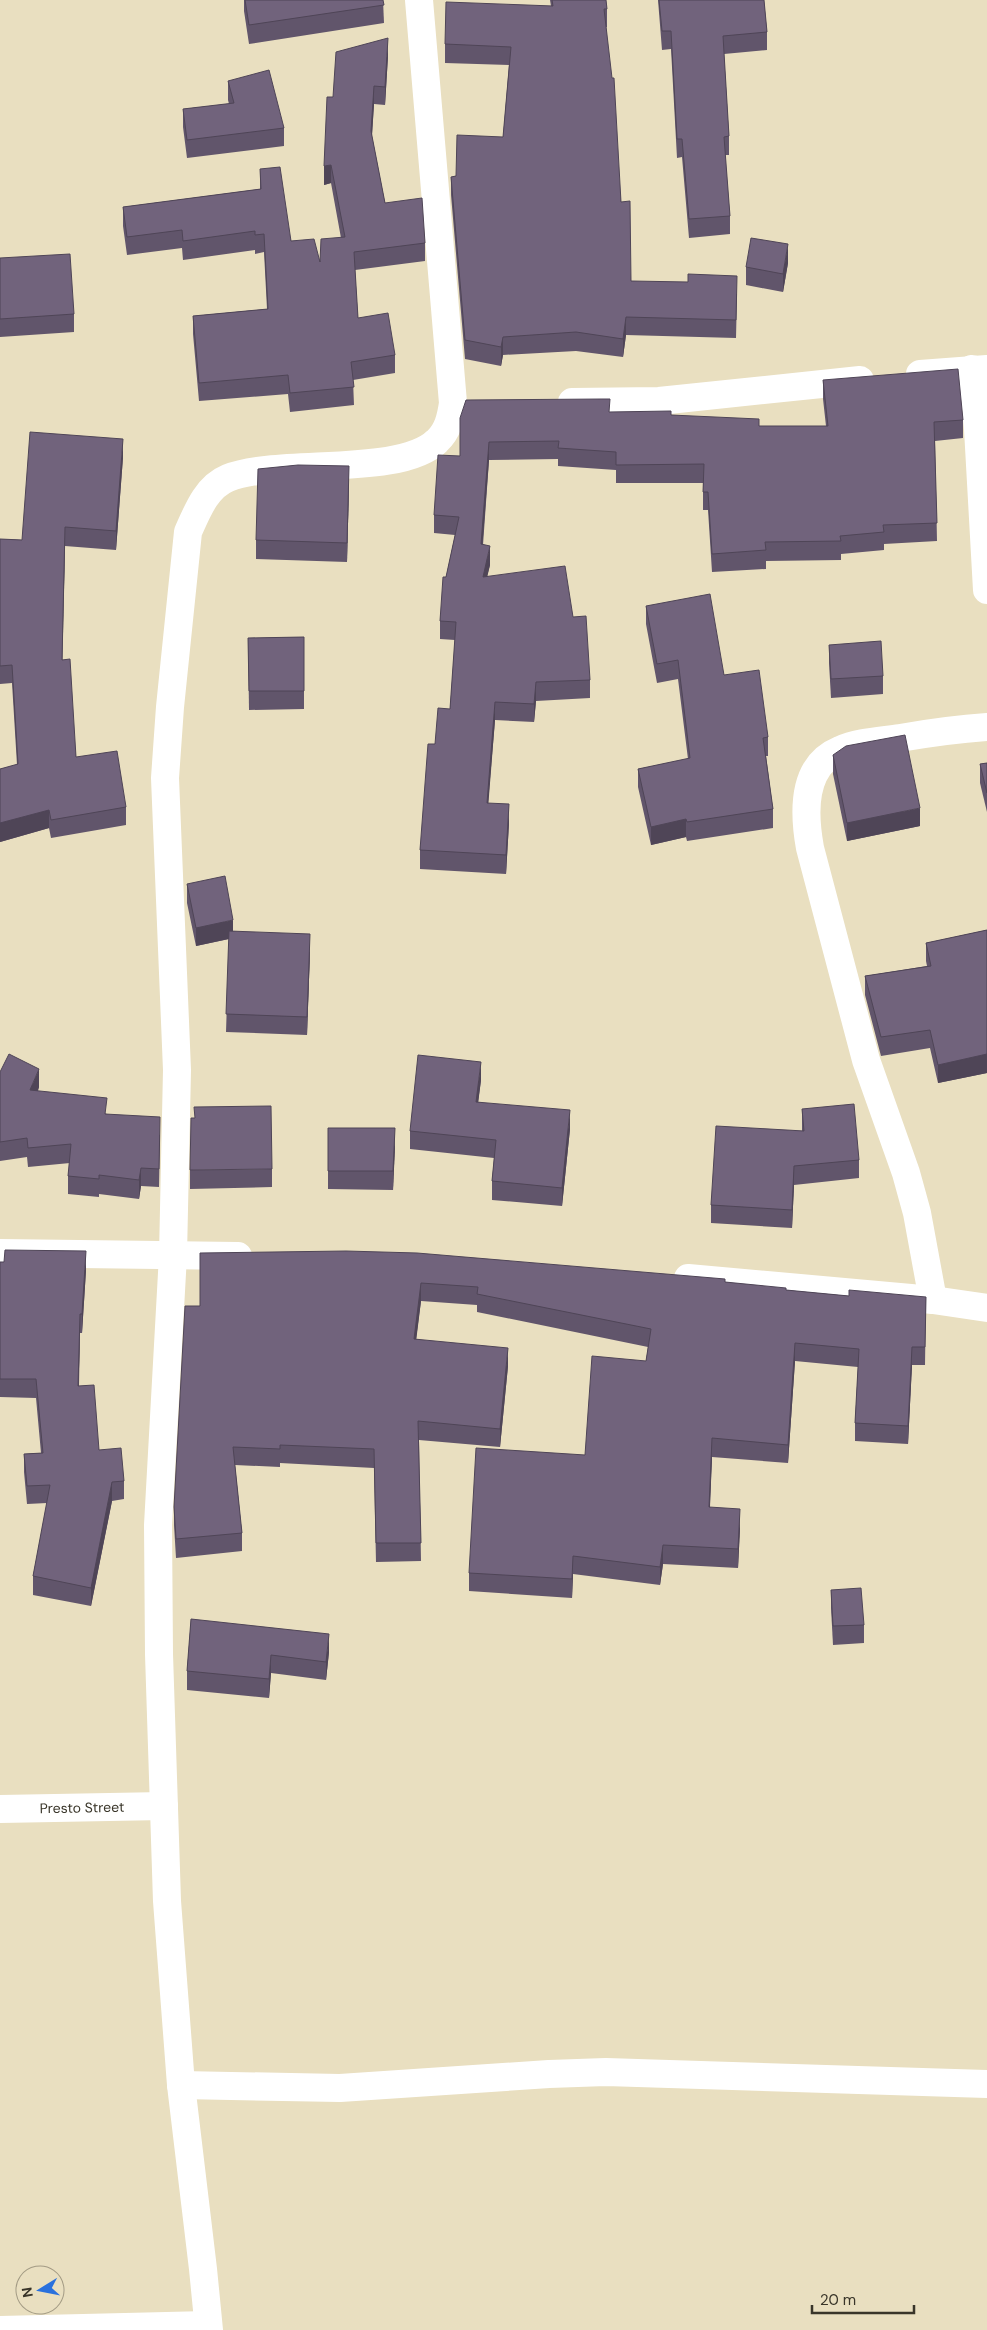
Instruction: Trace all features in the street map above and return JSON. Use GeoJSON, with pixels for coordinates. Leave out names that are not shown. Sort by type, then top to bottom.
{"type":"FeatureCollection","features":[{"type":"Feature","properties":{"kind":"street"},"geometry":{"type":"LineString","coordinates":[[0,2330],[208,2327],[204,2269],[181,2085],[167,1901],[159,1654],[158,1525],[173,1255],[177,1070],[165,778],[170,707],[188,532],[211,490],[227,479],[256,471],[378,462],[426,450],[438,441],[451,417],[452,403],[419,0]]}},
{"type":"Feature","properties":{"kind":"street"},"geometry":{"type":"LineString","coordinates":[[551,402],[660,401],[980,369],[978,429],[987,590]]}},
{"type":"Feature","properties":{"kind":"street"},"geometry":{"type":"LineString","coordinates":[[452,403],[482,403]]}},
{"type":"Feature","properties":{"kind":"street"},"geometry":{"type":"LineString","coordinates":[[933,1300],[917,1213],[906,1173],[866,1060],[810,848],[806,825],[806,800],[813,778],[823,762],[838,750],[866,742],[987,727]]}},
{"type":"Feature","properties":{"kind":"street"},"geometry":{"type":"LineString","coordinates":[[0,1253],[261,1256]]}},
{"type":"Feature","properties":{"kind":"street"},"geometry":{"type":"LineString","coordinates":[[662,1276],[933,1300],[987,1308]]}},
{"type":"Feature","properties":{"kind":"street","name":"Presto Street"},"geometry":{"type":"LineString","coordinates":[[0,1809],[164,1806]]}},
{"type":"Feature","properties":{"kind":"street"},"geometry":{"type":"LineString","coordinates":[[181,2085],[340,2088],[606,2072],[987,2084]]}},
{"type":"Feature","properties":{"kind":"building"},"geometry":{"type":"Polygon","coordinates":[[[245,0],[383,0],[384,5],[249,25],[245,0]]]}},
{"type":"Feature","properties":{"kind":"building"},"geometry":{"type":"Polygon","coordinates":[[[552,0],[606,0],[607,9],[604,9],[612,78],[614,78],[621,202],[630,201],[631,281],[688,282],[688,274],[737,276],[736,320],[626,317],[623,339],[576,332],[503,337],[501,347],[465,340],[451,177],[456,176],[457,135],[503,137],[511,47],[445,44],[446,2],[553,6],[552,0]]]}},
{"type":"Feature","properties":{"kind":"building"},"geometry":{"type":"Polygon","coordinates":[[[659,0],[764,0],[767,32],[723,36],[729,136],[724,137],[730,216],[689,219],[682,139],[677,139],[671,31],[662,31],[659,0]]]}},
{"type":"Feature","properties":{"kind":"building"},"geometry":{"type":"Polygon","coordinates":[[[388,38],[385,87],[374,86],[371,131],[385,203],[422,198],[425,243],[354,252],[358,318],[388,313],[395,355],[351,362],[354,387],[290,393],[288,375],[199,383],[193,316],[268,309],[264,234],[255,235],[255,231],[183,241],[182,230],[127,237],[123,207],[261,189],[260,169],[280,167],[291,241],[314,239],[320,262],[321,239],[345,237],[331,165],[324,166],[327,97],[333,97],[336,52],[388,38]]]}},
{"type":"Feature","properties":{"kind":"building"},"geometry":{"type":"Polygon","coordinates":[[[269,70],[284,128],[187,140],[183,109],[234,103],[228,81],[269,70]]]}},
{"type":"Feature","properties":{"kind":"building"},"geometry":{"type":"Polygon","coordinates":[[[751,238],[788,244],[783,274],[746,267],[751,238]]]}},
{"type":"Feature","properties":{"kind":"building"},"geometry":{"type":"Polygon","coordinates":[[[70,254],[74,314],[0,319],[0,258],[70,254]]]}},
{"type":"Feature","properties":{"kind":"building"},"geometry":{"type":"Polygon","coordinates":[[[958,369],[963,420],[934,422],[937,523],[883,525],[884,532],[840,536],[841,541],[765,542],[766,550],[712,554],[708,492],[703,492],[704,464],[616,465],[616,452],[558,448],[559,441],[489,442],[481,544],[490,546],[483,577],[565,566],[573,617],[586,616],[590,680],[536,682],[534,704],[495,702],[487,803],[509,804],[506,855],[420,850],[428,744],[435,744],[438,708],[450,709],[456,622],[440,621],[443,577],[446,577],[459,517],[434,515],[438,455],[460,456],[460,418],[466,400],[610,399],[609,412],[671,411],[671,415],[759,419],[759,426],[828,426],[823,380],[958,369]]]}},
{"type":"Feature","properties":{"kind":"building"},"geometry":{"type":"Polygon","coordinates":[[[30,432],[123,439],[116,531],[65,527],[62,660],[70,659],[76,757],[117,751],[126,807],[51,820],[49,810],[0,823],[0,769],[18,764],[12,665],[0,666],[0,539],[22,540],[30,432]]]}},
{"type":"Feature","properties":{"kind":"building"},"geometry":{"type":"Polygon","coordinates":[[[298,465],[349,466],[347,543],[256,540],[258,469],[298,465]]]}},
{"type":"Feature","properties":{"kind":"building"},"geometry":{"type":"Polygon","coordinates":[[[710,594],[724,675],[759,670],[768,737],[763,738],[773,809],[687,822],[686,819],[651,827],[638,769],[690,758],[678,660],[657,664],[646,606],[710,594]]]}},
{"type":"Feature","properties":{"kind":"building"},"geometry":{"type":"Polygon","coordinates":[[[304,637],[304,691],[249,691],[248,638],[304,637]]]}},
{"type":"Feature","properties":{"kind":"building"},"geometry":{"type":"Polygon","coordinates":[[[881,641],[883,676],[831,679],[829,645],[881,641]]]}},
{"type":"Feature","properties":{"kind":"building"},"geometry":{"type":"Polygon","coordinates":[[[905,735],[920,808],[847,823],[833,755],[846,746],[905,735]]]}},
{"type":"Feature","properties":{"kind":"building"},"geometry":{"type":"Polygon","coordinates":[[[987,763],[987,793],[980,764],[987,763]]]}},
{"type":"Feature","properties":{"kind":"building"},"geometry":{"type":"Polygon","coordinates":[[[225,876],[233,920],[196,928],[187,884],[225,876]]]}},
{"type":"Feature","properties":{"kind":"building"},"geometry":{"type":"Polygon","coordinates":[[[987,930],[987,1054],[938,1065],[930,1030],[881,1037],[865,976],[931,966],[926,943],[987,930]]]}},
{"type":"Feature","properties":{"kind":"building"},"geometry":{"type":"Polygon","coordinates":[[[229,931],[310,934],[307,1017],[226,1014],[229,931]]]}},
{"type":"Feature","properties":{"kind":"building"},"geometry":{"type":"Polygon","coordinates":[[[9,1054],[39,1069],[30,1090],[107,1098],[105,1114],[160,1117],[159,1169],[141,1168],[139,1180],[99,1175],[99,1179],[68,1176],[71,1144],[28,1148],[27,1138],[0,1142],[0,1072],[9,1054]]]}},
{"type":"Feature","properties":{"kind":"building"},"geometry":{"type":"Polygon","coordinates":[[[418,1055],[481,1062],[476,1102],[570,1110],[562,1188],[492,1181],[496,1140],[410,1131],[418,1055]]]}},
{"type":"Feature","properties":{"kind":"building"},"geometry":{"type":"Polygon","coordinates":[[[854,1104],[859,1160],[794,1166],[792,1210],[711,1205],[716,1126],[804,1131],[802,1109],[854,1104]]]}},
{"type":"Feature","properties":{"kind":"building"},"geometry":{"type":"Polygon","coordinates":[[[271,1106],[272,1169],[190,1170],[191,1118],[195,1118],[194,1107],[271,1106]]]}},
{"type":"Feature","properties":{"kind":"building"},"geometry":{"type":"Polygon","coordinates":[[[328,1128],[395,1128],[393,1171],[328,1171],[328,1128]]]}},
{"type":"Feature","properties":{"kind":"building"},"geometry":{"type":"Polygon","coordinates":[[[5,1250],[86,1251],[82,1314],[80,1314],[78,1386],[94,1385],[99,1450],[121,1448],[124,1481],[112,1482],[91,1588],[33,1576],[50,1485],[27,1486],[24,1454],[43,1453],[36,1379],[0,1379],[0,1262],[4,1262],[5,1250]]]}},
{"type":"Feature","properties":{"kind":"building"},"geometry":{"type":"Polygon","coordinates":[[[346,1251],[417,1253],[725,1279],[725,1282],[849,1296],[849,1290],[926,1297],[925,1347],[912,1347],[908,1426],[855,1423],[859,1349],[795,1343],[788,1445],[712,1438],[709,1507],[740,1509],[738,1549],[663,1545],[660,1567],[573,1556],[572,1579],[469,1573],[476,1448],[585,1455],[592,1356],[646,1361],[651,1329],[477,1294],[478,1287],[421,1283],[414,1339],[508,1348],[500,1429],[418,1421],[421,1543],[376,1543],[374,1449],[280,1445],[280,1449],[233,1447],[242,1533],[176,1539],[174,1507],[185,1306],[200,1306],[200,1253],[346,1251]]]}},
{"type":"Feature","properties":{"kind":"building"},"geometry":{"type":"Polygon","coordinates":[[[861,1588],[864,1625],[833,1626],[831,1590],[861,1588]]]}},
{"type":"Feature","properties":{"kind":"building"},"geometry":{"type":"Polygon","coordinates":[[[191,1619],[329,1634],[326,1662],[271,1655],[269,1679],[187,1671],[191,1619]]]}}]}
